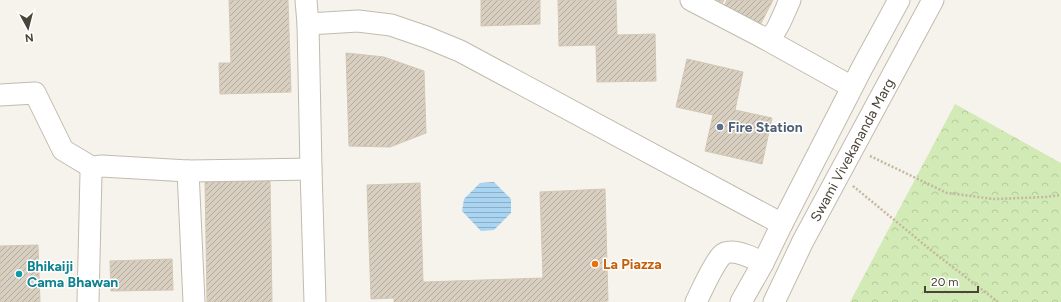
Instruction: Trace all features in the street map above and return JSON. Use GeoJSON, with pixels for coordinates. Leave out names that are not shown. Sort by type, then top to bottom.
{"type":"FeatureCollection","features":[{"type":"Feature","properties":{"kind":"street"},"geometry":{"type":"LineString","coordinates":[[305,169],[308,24],[306,0]]}},
{"type":"Feature","properties":{"kind":"street"},"geometry":{"type":"LineString","coordinates":[[691,0],[764,38],[852,87]]}},
{"type":"Feature","properties":{"kind":"street"},"geometry":{"type":"LineString","coordinates":[[764,38],[771,36],[776,30],[790,0]]}},
{"type":"Feature","properties":{"kind":"street","name":"Swami Vivekananda Marg"},"geometry":{"type":"LineString","coordinates":[[741,302],[763,263],[852,87],[899,0]]}},
{"type":"Feature","properties":{"kind":"street","name":"Swami Vivekananda Marg"},"geometry":{"type":"LineString","coordinates":[[774,302],[803,241],[933,0]]}},
{"type":"Feature","properties":{"kind":"street"},"geometry":{"type":"LineString","coordinates":[[308,24],[358,21],[391,25],[460,51],[782,224]]}},
{"type":"Feature","properties":{"kind":"street"},"geometry":{"type":"LineString","coordinates":[[299,90],[315,302]]}},
{"type":"Feature","properties":{"kind":"street"},"geometry":{"type":"LineString","coordinates":[[0,95],[35,93],[63,150],[93,168]]}},
{"type":"Feature","properties":{"kind":"street"},"geometry":{"type":"LineString","coordinates":[[88,302],[91,170],[93,168],[102,166],[188,171],[305,169]]}},
{"type":"Feature","properties":{"kind":"street"},"geometry":{"type":"LineString","coordinates":[[188,171],[194,302]]}},
{"type":"Feature","properties":{"kind":"street"},"geometry":{"type":"LineString","coordinates":[[696,302],[714,267],[725,253],[740,253],[763,263]]}},
{"type":"Feature","properties":{"kind":"path"},"geometry":{"type":"LineString","coordinates":[[853,148],[947,193],[994,199],[1061,195]]}},
{"type":"Feature","properties":{"kind":"path"},"geometry":{"type":"LineString","coordinates":[[839,174],[932,251],[998,302]]}},
{"type":"Feature","properties":{"kind":"green space"},"geometry":{"type":"Polygon","coordinates":[[[955,104],[1061,163],[1061,302],[850,302],[955,104]]]}},
{"type":"Feature","properties":{"kind":"water"},"geometry":{"type":"Polygon","coordinates":[[[494,182],[511,199],[511,213],[494,230],[481,231],[462,211],[464,199],[480,183],[494,182]]]}},
{"type":"Feature","properties":{"kind":"building"},"geometry":{"type":"Polygon","coordinates":[[[229,0],[288,0],[291,92],[220,94],[219,63],[231,63],[229,0]]]}},
{"type":"Feature","properties":{"kind":"building"},"geometry":{"type":"Polygon","coordinates":[[[481,0],[540,0],[540,24],[481,26],[481,0]]]}},
{"type":"Feature","properties":{"kind":"building"},"geometry":{"type":"Polygon","coordinates":[[[558,0],[616,0],[617,35],[655,34],[656,81],[597,82],[596,45],[559,46],[558,0]]]}},
{"type":"Feature","properties":{"kind":"building"},"geometry":{"type":"Polygon","coordinates":[[[715,0],[724,0],[722,4],[715,0]]]}},
{"type":"Feature","properties":{"kind":"building"},"geometry":{"type":"Polygon","coordinates":[[[727,0],[773,0],[758,29],[721,11],[727,0]]]}},
{"type":"Feature","properties":{"kind":"building"},"geometry":{"type":"Polygon","coordinates":[[[346,53],[384,57],[424,71],[426,133],[390,147],[349,146],[346,53]]]}},
{"type":"Feature","properties":{"kind":"building"},"geometry":{"type":"Polygon","coordinates":[[[687,59],[743,72],[735,110],[772,118],[762,164],[705,151],[713,115],[676,107],[687,59]]]}},
{"type":"Feature","properties":{"kind":"building"},"geometry":{"type":"Polygon","coordinates":[[[270,178],[272,302],[207,302],[205,179],[270,178]]]}},
{"type":"Feature","properties":{"kind":"building"},"geometry":{"type":"Polygon","coordinates":[[[420,183],[423,282],[543,278],[540,192],[605,189],[608,301],[394,302],[394,298],[371,299],[367,185],[420,183]]]}},
{"type":"Feature","properties":{"kind":"building","name":"Bhikaiji Cama Bhawan"},"geometry":{"type":"Polygon","coordinates":[[[38,245],[40,302],[0,302],[0,246],[38,245]]]}},
{"type":"Feature","properties":{"kind":"building"},"geometry":{"type":"Polygon","coordinates":[[[172,259],[173,290],[111,291],[110,261],[172,259]]]}},
{"type":"Feature","properties":{"kind":"place","name":"Fire Station"},"geometry":{"type":"Point","coordinates":[720,127]}},
{"type":"Feature","properties":{"kind":"place","name":"La Piazza"},"geometry":{"type":"Point","coordinates":[595,264]}},
{"type":"Feature","properties":{"kind":"place","name":"Bhikaiji Cama Bhawan"},"geometry":{"type":"Point","coordinates":[19,274]}}]}
